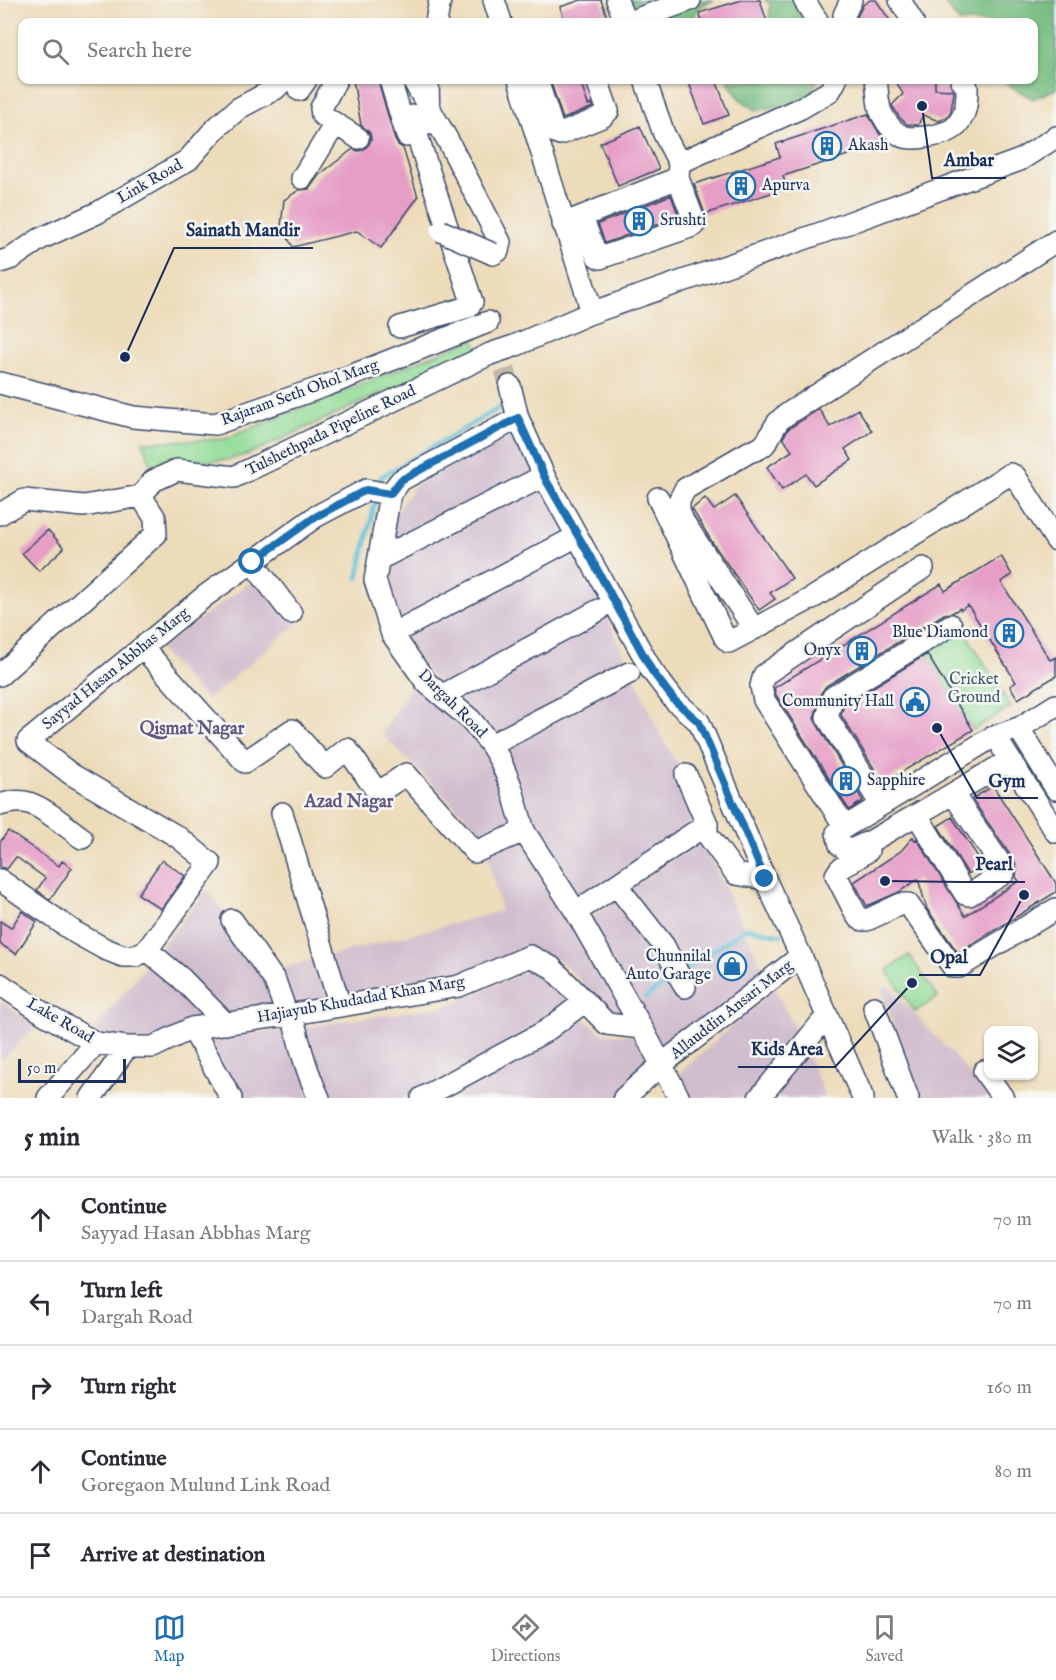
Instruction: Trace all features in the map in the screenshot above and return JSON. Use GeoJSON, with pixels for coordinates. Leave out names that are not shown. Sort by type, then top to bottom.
{"type":"FeatureCollection","features":[{"type":"Feature","properties":{"kind":"street"},"geometry":{"type":"LineString","coordinates":[[437,18],[440,0]]}},
{"type":"Feature","properties":{"kind":"street"},"geometry":{"type":"LineString","coordinates":[[495,0],[500,18]]}},
{"type":"Feature","properties":{"kind":"street"},"geometry":{"type":"LineString","coordinates":[[617,0],[625,18]]}},
{"type":"Feature","properties":{"kind":"street"},"geometry":{"type":"LineString","coordinates":[[638,18],[690,0]]}},
{"type":"Feature","properties":{"kind":"street"},"geometry":{"type":"LineString","coordinates":[[804,0],[815,18]]}},
{"type":"Feature","properties":{"kind":"street"},"geometry":{"type":"LineString","coordinates":[[843,18],[851,0]]}},
{"type":"Feature","properties":{"kind":"street"},"geometry":{"type":"LineString","coordinates":[[900,0],[911,18]]}},
{"type":"Feature","properties":{"kind":"street","name":"Link Road"},"geometry":{"type":"LineString","coordinates":[[0,262],[12,258],[40,239],[97,213],[188,160],[215,129],[239,108],[275,88],[293,84]]}},
{"type":"Feature","properties":{"kind":"street"},"geometry":{"type":"LineString","coordinates":[[334,84],[321,108],[322,115],[358,138]]}},
{"type":"Feature","properties":{"kind":"street"},"geometry":{"type":"LineString","coordinates":[[391,84],[432,216],[441,231],[493,254],[498,251],[500,242],[447,139],[415,84]]}},
{"type":"Feature","properties":{"kind":"street"},"geometry":{"type":"LineString","coordinates":[[428,84],[429,127],[497,340]]}},
{"type":"Feature","properties":{"kind":"street"},"geometry":{"type":"LineString","coordinates":[[520,84],[589,302],[588,314]]}},
{"type":"Feature","properties":{"kind":"street"},"geometry":{"type":"LineString","coordinates":[[538,84],[553,129],[560,134],[602,117],[608,111],[598,84]]}},
{"type":"Feature","properties":{"kind":"street"},"geometry":{"type":"LineString","coordinates":[[585,225],[597,256],[600,258],[693,226],[695,223],[679,170],[646,84]]}},
{"type":"Feature","properties":{"kind":"street"},"geometry":{"type":"LineString","coordinates":[[563,224],[679,170],[801,108],[830,91],[834,84]]}},
{"type":"Feature","properties":{"kind":"street"},"geometry":{"type":"LineString","coordinates":[[877,84],[881,114],[901,136],[911,138],[955,128],[967,107],[967,87],[964,84]]}},
{"type":"Feature","properties":{"kind":"street"},"geometry":{"type":"LineString","coordinates":[[400,327],[468,307],[471,304],[411,117],[429,110]]}},
{"type":"Feature","properties":{"kind":"street"},"geometry":{"type":"LineString","coordinates":[[302,178],[335,124]]}},
{"type":"Feature","properties":{"kind":"street","name":"Tulshethpada Pipeline Road"},"geometry":{"type":"LineString","coordinates":[[141,496],[153,481],[177,470],[234,477],[497,340],[588,314],[821,233],[1020,160],[1056,138]]}},
{"type":"Feature","properties":{"kind":"street"},"geometry":{"type":"LineString","coordinates":[[753,629],[683,521],[679,511],[679,501],[685,489],[749,452],[758,450],[766,444],[777,422],[792,411],[1056,241]]}},
{"type":"Feature","properties":{"kind":"street"},"geometry":{"type":"LineString","coordinates":[[457,310],[465,332]]}},
{"type":"Feature","properties":{"kind":"street","name":"Rajaram Seth Ohol Marg"},"geometry":{"type":"LineString","coordinates":[[0,383],[134,417],[215,424],[325,386],[465,332],[497,340]]}},
{"type":"Feature","properties":{"kind":"street"},"geometry":{"type":"LineString","coordinates":[[510,386],[518,418],[546,480],[652,671],[674,700],[699,722],[765,879],[863,1098]]}},
{"type":"Feature","properties":{"kind":"street"},"geometry":{"type":"LineString","coordinates":[[380,492],[518,418]]}},
{"type":"Feature","properties":{"kind":"street"},"geometry":{"type":"LineString","coordinates":[[658,498],[725,638],[729,642],[814,597],[1010,474],[1015,476],[1056,540]]}},
{"type":"Feature","properties":{"kind":"street"},"geometry":{"type":"LineString","coordinates":[[380,559],[536,480]]}},
{"type":"Feature","properties":{"kind":"street","name":"Dargah Road"},"geometry":{"type":"LineString","coordinates":[[380,492],[380,559],[375,580],[392,634],[426,682],[471,720],[491,745],[511,786],[524,831],[576,912],[679,1098]]}},
{"type":"Feature","properties":{"kind":"street","name":"Sayyad Hasan Abbhas Marg"},"geometry":{"type":"LineString","coordinates":[[147,950],[210,863],[178,837],[70,774],[28,741],[205,596],[315,517],[380,492]]}},
{"type":"Feature","properties":{"kind":"street"},"geometry":{"type":"LineString","coordinates":[[0,514],[24,500],[84,506],[141,496],[155,518],[156,534],[0,675]]}},
{"type":"Feature","properties":{"kind":"street"},"geometry":{"type":"LineString","coordinates":[[392,634],[566,542]]}},
{"type":"Feature","properties":{"kind":"street"},"geometry":{"type":"LineString","coordinates":[[252,562],[291,613]]}},
{"type":"Feature","properties":{"kind":"street"},"geometry":{"type":"LineString","coordinates":[[844,827],[764,700],[761,686],[764,675],[923,568]]}},
{"type":"Feature","properties":{"kind":"street"},"geometry":{"type":"LineString","coordinates":[[789,610],[791,597],[803,585]]}},
{"type":"Feature","properties":{"kind":"street"},"geometry":{"type":"LineString","coordinates":[[443,695],[599,610]]}},
{"type":"Feature","properties":{"kind":"street"},"geometry":{"type":"LineString","coordinates":[[881,805],[873,778],[827,717],[832,697],[951,625]]}},
{"type":"Feature","properties":{"kind":"street"},"geometry":{"type":"LineString","coordinates":[[143,648],[245,762],[292,730],[325,767],[347,750],[378,793],[406,774],[475,852],[524,831]]}},
{"type":"Feature","properties":{"kind":"street"},"geometry":{"type":"LineString","coordinates":[[491,745],[629,673]]}},
{"type":"Feature","properties":{"kind":"street"},"geometry":{"type":"LineString","coordinates":[[1010,760],[873,840],[849,851],[840,845],[837,833],[844,827],[992,738],[1021,726],[1056,705]]}},
{"type":"Feature","properties":{"kind":"street"},"geometry":{"type":"LineString","coordinates":[[1021,726],[1023,735],[1056,789]]}},
{"type":"Feature","properties":{"kind":"street"},"geometry":{"type":"LineString","coordinates":[[992,738],[997,741],[1010,760],[1056,832]]}},
{"type":"Feature","properties":{"kind":"street"},"geometry":{"type":"LineString","coordinates":[[686,775],[707,824],[707,834],[736,874],[765,879]]}},
{"type":"Feature","properties":{"kind":"street"},"geometry":{"type":"LineString","coordinates":[[917,815],[965,894],[969,896],[1004,873],[1004,869],[953,794]]}},
{"type":"Feature","properties":{"kind":"street"},"geometry":{"type":"LineString","coordinates":[[0,805],[15,801],[29,803],[82,837]]}},
{"type":"Feature","properties":{"kind":"street"},"geometry":{"type":"LineString","coordinates":[[282,813],[340,1006]]}},
{"type":"Feature","properties":{"kind":"street"},"geometry":{"type":"LineString","coordinates":[[576,912],[707,824]]}},
{"type":"Feature","properties":{"kind":"street"},"geometry":{"type":"LineString","coordinates":[[873,840],[868,851],[840,869],[836,875],[857,916],[862,920],[867,920],[901,904],[908,904],[953,967],[959,967],[1056,909]]}},
{"type":"Feature","properties":{"kind":"street"},"geometry":{"type":"LineString","coordinates":[[0,880],[76,933],[105,950],[123,956],[135,956],[147,950],[181,978],[226,1024]]}},
{"type":"Feature","properties":{"kind":"street"},"geometry":{"type":"LineString","coordinates":[[617,886],[664,946],[685,987]]}},
{"type":"Feature","properties":{"kind":"street"},"geometry":{"type":"LineString","coordinates":[[232,920],[275,981],[290,1015],[309,1078],[319,1098]]}},
{"type":"Feature","properties":{"kind":"street","name":"Hajiayub Khudadad Khan Marg"},"geometry":{"type":"LineString","coordinates":[[192,1028],[290,1015],[459,986],[530,956],[551,967],[607,1024],[642,1028]]}},
{"type":"Feature","properties":{"kind":"street","name":"Allauddin Ansari Marg"},"geometry":{"type":"LineString","coordinates":[[624,1098],[662,1065],[801,956]]}},
{"type":"Feature","properties":{"kind":"street","name":"Lake Road"},"geometry":{"type":"LineString","coordinates":[[0,984],[46,1015],[96,1043],[127,1047],[153,1047],[192,1028]]}},
{"type":"Feature","properties":{"kind":"street"},"geometry":{"type":"LineString","coordinates":[[422,1098],[546,1031],[584,1002]]}},
{"type":"Feature","properties":{"kind":"street"},"geometry":{"type":"LineString","coordinates":[[874,1007],[908,1098]]}},
{"type":"Feature","properties":{"kind":"street"},"geometry":{"type":"LineString","coordinates":[[759,1098],[827,1016]]}},
{"type":"Feature","properties":{"kind":"street"},"geometry":{"type":"LineString","coordinates":[[192,1028],[231,1098]]}},
{"type":"Feature","properties":{"kind":"street"},"geometry":{"type":"LineString","coordinates":[[48,1098],[96,1043]]}},
{"type":"Feature","properties":{"kind":"street"},"geometry":{"type":"LineString","coordinates":[[91,1098],[127,1047]]}},
{"type":"Feature","properties":{"kind":"street"},"geometry":{"type":"LineString","coordinates":[[990,1080],[1003,1098]]}},
{"type":"Feature","properties":{"kind":"shaded area"},"geometry":{"type":"Polygon","coordinates":[[[523,432],[664,742],[708,810],[579,904],[540,834],[503,749],[429,674],[405,638],[390,598],[387,569],[394,516],[416,484],[491,440],[523,432]]]}},
{"type":"Feature","properties":{"kind":"shaded area"},"geometry":{"type":"Polygon","coordinates":[[[270,568],[308,614],[207,700],[159,649],[270,568]]]}},
{"type":"Feature","properties":{"kind":"shaded area"},"geometry":{"type":"Polygon","coordinates":[[[413,683],[469,732],[492,762],[589,951],[625,1013],[606,1008],[561,961],[529,947],[453,982],[152,1040],[116,1041],[93,1031],[207,890],[270,971],[501,911],[482,833],[382,734],[413,683]]]}},
{"type":"Feature","properties":{"kind":"shaded area"},"geometry":{"type":"Polygon","coordinates":[[[701,838],[766,975],[665,1055],[588,920],[701,838]]]}},
{"type":"Feature","properties":{"kind":"shaded area"},"geometry":{"type":"Polygon","coordinates":[[[527,971],[548,980],[585,1020],[602,1033],[636,1036],[652,1069],[617,1098],[238,1098],[207,1040],[446,1006],[527,971]]]}},
{"type":"Feature","properties":{"kind":"shaded area"},"geometry":{"type":"Polygon","coordinates":[[[888,986],[959,1061],[989,1098],[916,1098],[882,989],[888,986]]]}},
{"type":"Feature","properties":{"kind":"shaded area"},"geometry":{"type":"Polygon","coordinates":[[[775,988],[799,1037],[753,1098],[692,1098],[678,1074],[775,988]]]}},
{"type":"Feature","properties":{"kind":"shaded area"},"geometry":{"type":"Polygon","coordinates":[[[0,1001],[37,1026],[0,1061],[0,1001]]]}},
{"type":"Feature","properties":{"kind":"shaded area"},"geometry":{"type":"Polygon","coordinates":[[[807,1054],[826,1098],[770,1098],[807,1054]]]}},
{"type":"Feature","properties":{"kind":"green space"},"geometry":{"type":"Polygon","coordinates":[[[624,0],[714,0],[700,8],[694,18],[631,18],[624,0]]]}},
{"type":"Feature","properties":{"kind":"green space"},"geometry":{"type":"Polygon","coordinates":[[[765,0],[801,0],[808,18],[769,18],[770,4],[765,0]]]}},
{"type":"Feature","properties":{"kind":"green space"},"geometry":{"type":"Polygon","coordinates":[[[942,0],[1056,0],[1056,89],[1033,99],[1008,84],[1038,84],[1038,18],[956,18],[942,0]]]}},
{"type":"Feature","properties":{"kind":"green space"},"geometry":{"type":"Polygon","coordinates":[[[730,84],[816,84],[809,97],[787,106],[756,110],[740,99],[730,84]]]}},
{"type":"Feature","properties":{"kind":"green space"},"geometry":{"type":"Polygon","coordinates":[[[473,339],[478,349],[249,454],[226,460],[151,464],[143,442],[225,439],[473,339]]]}},
{"type":"Feature","properties":{"kind":"green space","name":"Cricket Ground"},"geometry":{"type":"Polygon","coordinates":[[[964,630],[1011,707],[973,730],[967,721],[906,757],[893,736],[954,699],[926,653],[964,630]]]}},
{"type":"Feature","properties":{"kind":"green space"},"geometry":{"type":"Polygon","coordinates":[[[909,955],[938,997],[915,1012],[887,970],[909,955]]]}},
{"type":"Feature","properties":{"kind":"building"},"geometry":{"type":"Polygon","coordinates":[[[581,0],[601,0],[608,18],[564,18],[560,7],[581,0]]]}},
{"type":"Feature","properties":{"kind":"building"},"geometry":{"type":"Polygon","coordinates":[[[742,0],[760,0],[766,18],[701,18],[699,13],[742,0]]]}},
{"type":"Feature","properties":{"kind":"building"},"geometry":{"type":"Polygon","coordinates":[[[870,0],[876,0],[888,18],[857,18],[863,5],[870,0]]]}},
{"type":"Feature","properties":{"kind":"building"},"geometry":{"type":"Polygon","coordinates":[[[354,84],[379,84],[395,140],[403,148],[418,197],[381,248],[357,231],[293,247],[281,226],[284,200],[299,190],[309,189],[319,175],[353,149],[363,150],[371,139],[370,133],[361,125],[354,84]]]}},
{"type":"Feature","properties":{"kind":"building"},"geometry":{"type":"Polygon","coordinates":[[[551,84],[581,84],[588,105],[592,104],[593,107],[563,119],[551,84]]]}},
{"type":"Feature","properties":{"kind":"building"},"geometry":{"type":"Polygon","coordinates":[[[689,84],[717,84],[729,115],[704,124],[689,84]]]}},
{"type":"Feature","properties":{"kind":"building"},"geometry":{"type":"Polygon","coordinates":[[[897,84],[935,84],[935,89],[954,92],[951,111],[947,117],[939,121],[923,115],[918,125],[907,124],[899,117],[892,105],[903,94],[897,84]]]}},
{"type":"Feature","properties":{"kind":"building"},"geometry":{"type":"Polygon","coordinates":[[[868,114],[885,143],[783,176],[787,188],[705,214],[694,184],[780,157],[776,144],[868,114]]]}},
{"type":"Feature","properties":{"kind":"building"},"geometry":{"type":"Polygon","coordinates":[[[640,126],[659,169],[618,186],[600,143],[640,126]]]}},
{"type":"Feature","properties":{"kind":"building"},"geometry":{"type":"Polygon","coordinates":[[[671,195],[679,217],[605,243],[598,224],[671,195]]]}},
{"type":"Feature","properties":{"kind":"building"},"geometry":{"type":"Polygon","coordinates":[[[819,409],[830,427],[858,409],[872,431],[845,449],[852,460],[814,485],[806,474],[782,490],[767,467],[792,451],[783,438],[788,429],[819,409]]]}},
{"type":"Feature","properties":{"kind":"building"},"geometry":{"type":"Polygon","coordinates":[[[735,496],[792,578],[770,593],[775,599],[759,610],[692,509],[705,498],[714,510],[735,496]]]}},
{"type":"Feature","properties":{"kind":"building"},"geometry":{"type":"Polygon","coordinates":[[[48,530],[64,548],[39,571],[22,553],[48,530]]]}},
{"type":"Feature","properties":{"kind":"building"},"geometry":{"type":"Polygon","coordinates":[[[1001,556],[1012,575],[1001,582],[1050,660],[1056,657],[1056,676],[1018,699],[1010,686],[1016,682],[968,605],[961,610],[960,608],[952,613],[944,614],[826,686],[821,693],[814,719],[863,801],[849,810],[776,695],[774,688],[941,584],[945,591],[1001,556]]]}},
{"type":"Feature","properties":{"kind":"building"},"geometry":{"type":"Polygon","coordinates":[[[927,654],[973,730],[883,783],[841,715],[844,705],[927,654]]]}},
{"type":"Feature","properties":{"kind":"building"},"geometry":{"type":"Polygon","coordinates":[[[993,786],[1056,883],[1056,892],[958,953],[927,909],[918,879],[899,892],[867,906],[854,882],[901,851],[913,837],[917,839],[965,916],[1019,881],[1016,877],[1015,862],[972,799],[993,786]]]}},
{"type":"Feature","properties":{"kind":"building"},"geometry":{"type":"Polygon","coordinates":[[[952,817],[983,865],[968,874],[938,826],[952,817]]]}},
{"type":"Feature","properties":{"kind":"building"},"geometry":{"type":"Polygon","coordinates":[[[8,831],[59,866],[62,861],[72,868],[50,900],[37,890],[45,878],[16,857],[7,869],[0,867],[0,842],[8,831]]]}},
{"type":"Feature","properties":{"kind":"building"},"geometry":{"type":"Polygon","coordinates":[[[162,860],[185,876],[161,909],[138,894],[162,860]]]}},
{"type":"Feature","properties":{"kind":"building"},"geometry":{"type":"Polygon","coordinates":[[[22,911],[37,922],[16,954],[0,944],[0,921],[11,928],[22,911]]]}},
{"type":"Feature","properties":{"kind":"waterway"},"geometry":{"type":"LineString","coordinates":[[379,486],[381,477],[503,406]]}},
{"type":"Feature","properties":{"kind":"waterway"},"geometry":{"type":"LineString","coordinates":[[358,578],[376,497]]}},
{"type":"Feature","properties":{"kind":"waterway"},"geometry":{"type":"LineString","coordinates":[[682,972],[746,928],[781,935]]}},
{"type":"Feature","properties":{"kind":"waterway"},"geometry":{"type":"LineString","coordinates":[[646,997],[673,978]]}},
{"type":"Feature","properties":{"kind":"tunnel"},"geometry":{"type":"LineString","coordinates":[[495,340],[510,386]]}},
{"type":"Feature","properties":{"kind":"place","name":"Ambar"},"geometry":{"type":"Point","coordinates":[922,106]}},
{"type":"Feature","properties":{"kind":"place","name":"Akash"},"geometry":{"type":"Point","coordinates":[827,146]}},
{"type":"Feature","properties":{"kind":"place","name":"Apurva"},"geometry":{"type":"Point","coordinates":[741,186]}},
{"type":"Feature","properties":{"kind":"place","name":"Srushti"},"geometry":{"type":"Point","coordinates":[639,221]}},
{"type":"Feature","properties":{"kind":"place","name":"Sainath Mandir"},"geometry":{"type":"Point","coordinates":[125,357]}},
{"type":"Feature","properties":{"kind":"place","name":"Blue Diamond"},"geometry":{"type":"Point","coordinates":[1009,633]}},
{"type":"Feature","properties":{"kind":"place","name":"Onyx"},"geometry":{"type":"Point","coordinates":[862,651]}},
{"type":"Feature","properties":{"kind":"place","name":"Community Hall"},"geometry":{"type":"Point","coordinates":[915,702]}},
{"type":"Feature","properties":{"kind":"place","name":"Gym"},"geometry":{"type":"Point","coordinates":[937,728]}},
{"type":"Feature","properties":{"kind":"place","name":"Sapphire"},"geometry":{"type":"Point","coordinates":[846,781]}},
{"type":"Feature","properties":{"kind":"place","name":"Pearl"},"geometry":{"type":"Point","coordinates":[885,881]}},
{"type":"Feature","properties":{"kind":"place","name":"Opal"},"geometry":{"type":"Point","coordinates":[1024,895]}},
{"type":"Feature","properties":{"kind":"place","name":"Chunnilal Auto Garage"},"geometry":{"type":"Point","coordinates":[732,966]}},
{"type":"Feature","properties":{"kind":"place","name":"Kids Area"},"geometry":{"type":"Point","coordinates":[912,983]}},
{"type":"Feature","properties":{"kind":"district","name":"Qismat Nagar"},"geometry":{"type":"Point","coordinates":[192,729]}},
{"type":"Feature","properties":{"kind":"district","name":"Azad Nagar"},"geometry":{"type":"Point","coordinates":[349,802]}},
{"type":"Feature","properties":{"kind":"route"},"geometry":{"type":"LineString","coordinates":[[252,562],[315,517],[366,490],[390,494],[401,480],[518,418],[546,480],[652,671],[674,700],[699,722],[765,879]]}}]}
